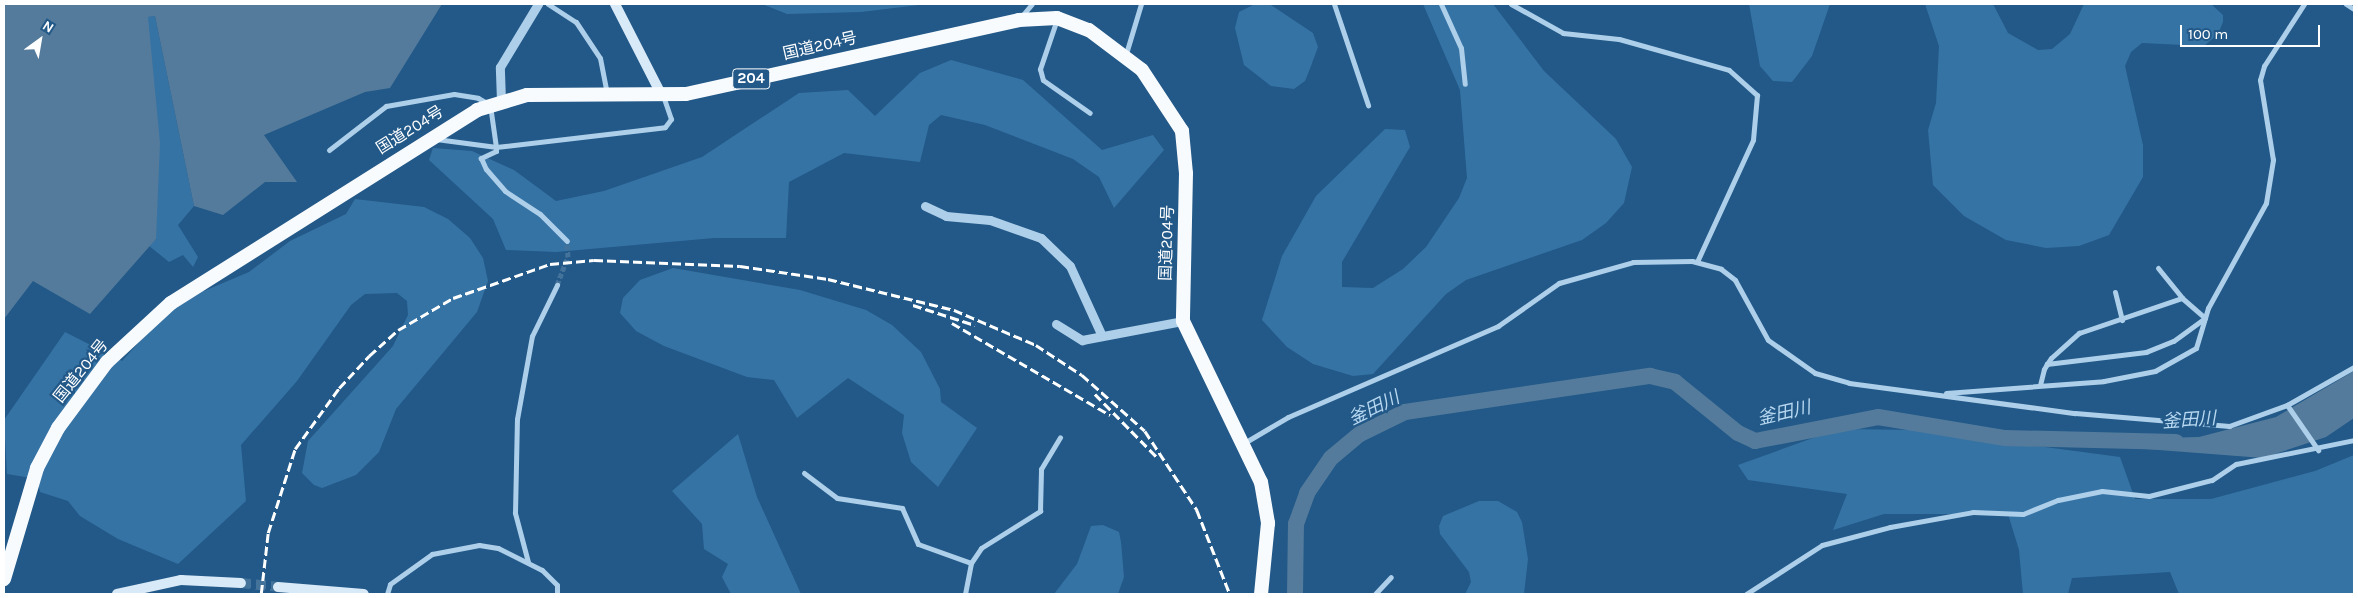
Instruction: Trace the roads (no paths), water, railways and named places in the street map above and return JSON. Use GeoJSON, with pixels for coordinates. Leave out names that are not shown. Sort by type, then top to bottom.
{"type":"FeatureCollection","features":[{"type":"Feature","properties":{"kind":"highway","name":"国道204号"},"geometry":{"type":"LineString","coordinates":[[4,579],[37,468],[58,428],[107,362],[171,303],[431,136],[495,103],[527,95],[662,96],[1019,20],[1057,18],[1089,30],[1125,57],[1156,87],[1182,131],[1186,173],[1183,321],[1261,482],[1268,523],[1261,594]]}},
{"type":"Feature","properties":{"kind":"main road"},"geometry":{"type":"LineString","coordinates":[[615,4],[662,96]]}},
{"type":"Feature","properties":{"kind":"main road"},"geometry":{"type":"LineString","coordinates":[[117,594],[180,580],[241,583]]}},
{"type":"Feature","properties":{"kind":"main road"},"geometry":{"type":"LineString","coordinates":[[278,586],[364,594]]}},
{"type":"Feature","properties":{"kind":"street"},"geometry":{"type":"LineString","coordinates":[[538,4],[500,67],[495,103],[496,151],[481,158],[486,169],[505,191],[540,214],[568,241]]}},
{"type":"Feature","properties":{"kind":"street"},"geometry":{"type":"LineString","coordinates":[[548,4],[576,22],[600,58],[607,95]]}},
{"type":"Feature","properties":{"kind":"street"},"geometry":{"type":"LineString","coordinates":[[1019,20],[1032,4]]}},
{"type":"Feature","properties":{"kind":"street"},"geometry":{"type":"LineString","coordinates":[[1125,57],[1142,4]]}},
{"type":"Feature","properties":{"kind":"street"},"geometry":{"type":"LineString","coordinates":[[1334,4],[1368,105]]}},
{"type":"Feature","properties":{"kind":"street"},"geometry":{"type":"LineString","coordinates":[[1441,4],[1461,48],[1465,84]]}},
{"type":"Feature","properties":{"kind":"street"},"geometry":{"type":"LineString","coordinates":[[1511,4],[1563,33],[1619,39],[1728,70],[1757,95],[1753,140],[1697,262]]}},
{"type":"Feature","properties":{"kind":"street"},"geometry":{"type":"LineString","coordinates":[[1935,394],[2104,381],[2155,371],[2196,348],[2205,318],[2266,203],[2273,160],[2260,80],[2264,66],[2304,4]]}},
{"type":"Feature","properties":{"kind":"street"},"geometry":{"type":"LineString","coordinates":[[2346,4],[2354,9]]}},
{"type":"Feature","properties":{"kind":"street"},"geometry":{"type":"LineString","coordinates":[[1057,18],[1040,69],[1043,80],[1090,113]]}},
{"type":"Feature","properties":{"kind":"street"},"geometry":{"type":"LineString","coordinates":[[329,150],[386,106],[454,94],[495,103]]}},
{"type":"Feature","properties":{"kind":"street"},"geometry":{"type":"LineString","coordinates":[[431,136],[442,143],[496,147],[665,127],[671,119],[662,96]]}},
{"type":"Feature","properties":{"kind":"street"},"geometry":{"type":"LineString","coordinates":[[925,206],[946,216],[990,220],[1041,238],[1070,266],[1102,336]]}},
{"type":"Feature","properties":{"kind":"street"},"geometry":{"type":"LineString","coordinates":[[1243,443],[1288,417],[1498,326],[1559,283],[1634,262],[1697,262],[1721,269],[1735,280],[1768,340],[1815,373],[1849,383],[2075,413],[2229,426],[2288,407],[2354,367]]}},
{"type":"Feature","properties":{"kind":"street"},"geometry":{"type":"LineString","coordinates":[[2158,268],[2182,298],[2205,318]]}},
{"type":"Feature","properties":{"kind":"street"},"geometry":{"type":"LineString","coordinates":[[528,562],[515,513],[517,419],[532,336],[557,286]]}},
{"type":"Feature","properties":{"kind":"street"},"geometry":{"type":"LineString","coordinates":[[2114,292],[2122,320]]}},
{"type":"Feature","properties":{"kind":"street"},"geometry":{"type":"LineString","coordinates":[[2040,385],[2047,364],[2063,343],[2079,333],[2122,320],[2182,298]]}},
{"type":"Feature","properties":{"kind":"street"},"geometry":{"type":"LineString","coordinates":[[2047,364],[2146,352],[2173,340],[2205,318]]}},
{"type":"Feature","properties":{"kind":"street"},"geometry":{"type":"LineString","coordinates":[[1056,324],[1082,340],[1183,321]]}},
{"type":"Feature","properties":{"kind":"street"},"geometry":{"type":"LineString","coordinates":[[2288,407],[2318,450]]}},
{"type":"Feature","properties":{"kind":"street"},"geometry":{"type":"LineString","coordinates":[[965,594],[971,563],[981,548],[1040,511],[1041,469],[1060,437]]}},
{"type":"Feature","properties":{"kind":"street"},"geometry":{"type":"LineString","coordinates":[[1746,594],[1822,545],[1890,527],[1973,512],[2023,514],[2058,500],[2102,491],[2149,496],[2212,480],[2236,464],[2318,450],[2354,440]]}},
{"type":"Feature","properties":{"kind":"street"},"geometry":{"type":"LineString","coordinates":[[804,473],[838,498],[902,508],[918,544],[971,563]]}},
{"type":"Feature","properties":{"kind":"street"},"geometry":{"type":"LineString","coordinates":[[387,594],[390,584],[432,554],[450,548],[480,545],[528,562],[558,585],[557,594]]}},
{"type":"Feature","properties":{"kind":"street"},"geometry":{"type":"LineString","coordinates":[[1375,594],[1391,577]]}},
{"type":"Feature","properties":{"kind":"waterway","name":"釜田川"},"geometry":{"type":"LineString","coordinates":[[1295,594],[1296,524],[1307,493],[1331,458],[1360,434],[1405,412],[1650,376],[1675,382],[1738,433],[1755,441],[1878,417],[2005,438],[2176,442]]}},
{"type":"Feature","properties":{"kind":"tunnel"},"geometry":{"type":"LineString","coordinates":[[557,285],[568,257],[567,241]]}},
{"type":"Feature","properties":{"kind":"tunnel"},"geometry":{"type":"LineString","coordinates":[[241,583],[278,587]]}},
{"type":"Feature","properties":{"kind":"railway"},"geometry":{"type":"LineString","coordinates":[[261,594],[268,533],[295,449],[339,388],[369,356],[398,330],[453,298],[550,264],[594,260],[740,266],[828,279],[954,310],[1036,345],[1082,375],[1145,431],[1197,510],[1230,594]]}},
{"type":"Feature","properties":{"kind":"railway"},"geometry":{"type":"LineString","coordinates":[[913,305],[975,325]]}},
{"type":"Feature","properties":{"kind":"railway"},"geometry":{"type":"LineString","coordinates":[[952,323],[1110,415]]}},
{"type":"Feature","properties":{"kind":"railway"},"geometry":{"type":"LineString","coordinates":[[1095,394],[1158,458]]}}]}
